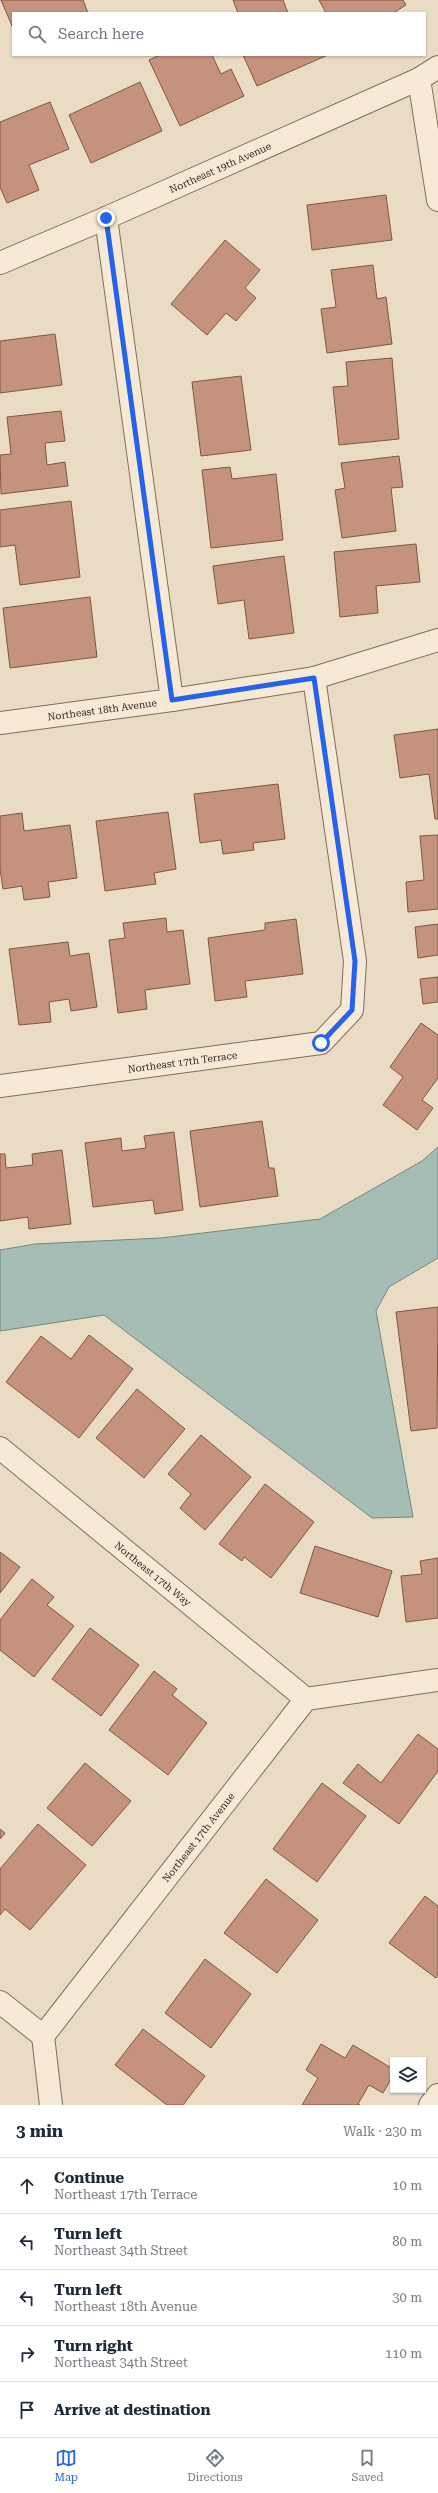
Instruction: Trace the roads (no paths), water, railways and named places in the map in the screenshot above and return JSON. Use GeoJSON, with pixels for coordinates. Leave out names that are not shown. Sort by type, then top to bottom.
{"type":"FeatureCollection","features":[{"type":"Feature","properties":{"kind":"street","name":"Northeast 19th Avenue"},"geometry":{"type":"LineString","coordinates":[[0,263],[106,218],[419,79],[438,68]]}},
{"type":"Feature","properties":{"kind":"street"},"geometry":{"type":"LineString","coordinates":[[419,79],[438,200]]}},
{"type":"Feature","properties":{"kind":"street"},"geometry":{"type":"LineString","coordinates":[[106,218],[172,700]]}},
{"type":"Feature","properties":{"kind":"street","name":"Northeast 18th Avenue"},"geometry":{"type":"LineString","coordinates":[[0,723],[172,700],[314,678],[438,640]]}},
{"type":"Feature","properties":{"kind":"street","name":"Northeast 17th Terrace"},"geometry":{"type":"LineString","coordinates":[[0,1086],[321,1043],[352,1010],[355,961],[314,678]]}},
{"type":"Feature","properties":{"kind":"street","name":"Northeast 17th Way"},"geometry":{"type":"LineString","coordinates":[[0,1448],[306,1699]]}},
{"type":"Feature","properties":{"kind":"street"},"geometry":{"type":"LineString","coordinates":[[306,1699],[438,1680]]}},
{"type":"Feature","properties":{"kind":"street","name":"Northeast 17th Avenue"},"geometry":{"type":"LineString","coordinates":[[43,2036],[306,1699]]}},
{"type":"Feature","properties":{"kind":"street"},"geometry":{"type":"LineString","coordinates":[[0,2002],[43,2036],[51,2105]]}},
{"type":"Feature","properties":{"kind":"street"},"geometry":{"type":"LineString","coordinates":[[430,2105],[438,2095]]}}]}
